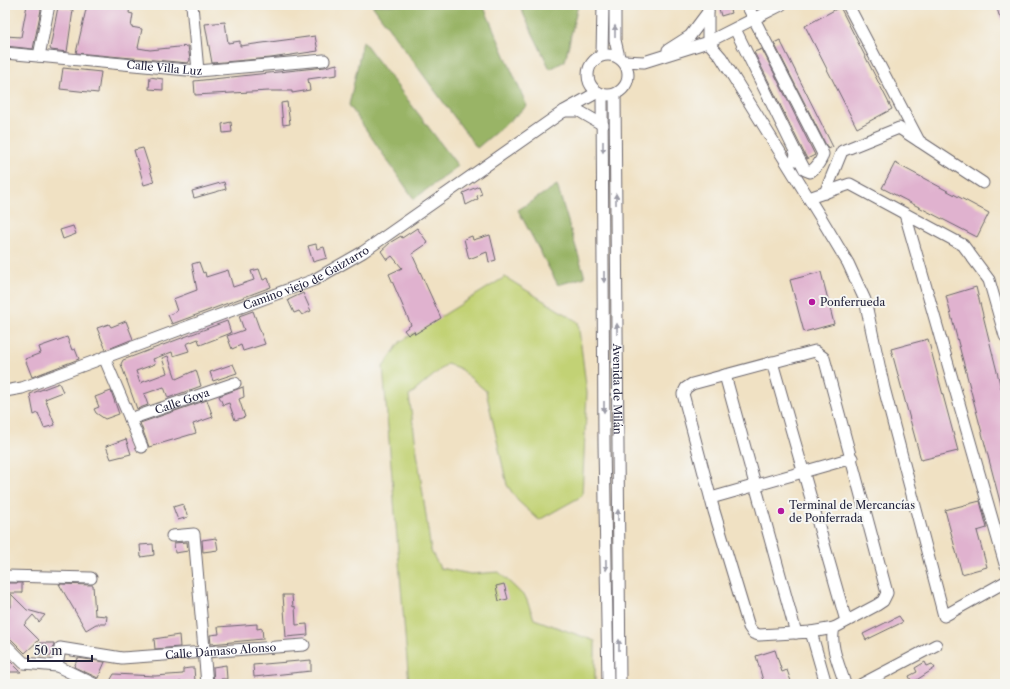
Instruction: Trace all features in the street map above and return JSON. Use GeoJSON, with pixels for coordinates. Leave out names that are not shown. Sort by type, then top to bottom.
{"type":"FeatureCollection","features":[{"type":"Feature","properties":{"kind":"street"},"geometry":{"type":"LineString","coordinates":[[39,56],[49,5]]}},
{"type":"Feature","properties":{"kind":"street"},"geometry":{"type":"LineString","coordinates":[[192,5],[198,71]]}},
{"type":"Feature","properties":{"kind":"street"},"geometry":{"type":"LineString","coordinates":[[602,55],[603,5]]}},
{"type":"Feature","properties":{"kind":"street"},"geometry":{"type":"LineString","coordinates":[[615,5],[615,40],[621,59],[627,68],[628,79]]}},
{"type":"Feature","properties":{"kind":"street"},"geometry":{"type":"LineString","coordinates":[[735,28],[796,153],[805,170],[810,172],[816,168],[822,159],[823,154],[747,5]]}},
{"type":"Feature","properties":{"kind":"street"},"geometry":{"type":"LineString","coordinates":[[708,9],[690,36],[647,61],[628,79],[621,90],[615,94],[600,93],[589,82],[588,70],[592,63],[602,55],[612,55],[621,59],[647,61],[708,42],[781,5]]}},
{"type":"Feature","properties":{"kind":"street"},"geometry":{"type":"LineString","coordinates":[[848,5],[919,141]]}},
{"type":"Feature","properties":{"kind":"street"},"geometry":{"type":"LineString","coordinates":[[708,9],[708,42],[722,57],[809,198],[848,263],[865,300],[884,388],[944,616],[1005,582]]}},
{"type":"Feature","properties":{"kind":"street","name":"Calle Villa Luz"},"geometry":{"type":"LineString","coordinates":[[5,53],[198,71],[324,60]]}},
{"type":"Feature","properties":{"kind":"street","name":"Camino viejo de Gaiztarro"},"geometry":{"type":"LineString","coordinates":[[575,104],[589,82]]}},
{"type":"Feature","properties":{"kind":"street","name":"Camino viejo de Gaiztarro"},"geometry":{"type":"LineString","coordinates":[[5,391],[22,388],[314,280],[363,252],[564,111],[575,104],[600,93]]}},
{"type":"Feature","properties":{"kind":"street","name":"Avenida de Milán"},"geometry":{"type":"LineString","coordinates":[[600,93],[603,125],[604,443],[608,684]]}},
{"type":"Feature","properties":{"kind":"street","name":"Avenida de Milán"},"geometry":{"type":"LineString","coordinates":[[615,94],[620,684]]}},
{"type":"Feature","properties":{"kind":"street"},"geometry":{"type":"LineString","coordinates":[[564,111],[579,111],[603,125]]}},
{"type":"Feature","properties":{"kind":"street"},"geometry":{"type":"LineString","coordinates":[[825,193],[842,151],[899,128],[983,183]]}},
{"type":"Feature","properties":{"kind":"street"},"geometry":{"type":"LineString","coordinates":[[794,175],[796,153]]}},
{"type":"Feature","properties":{"kind":"street"},"geometry":{"type":"LineString","coordinates":[[809,198],[850,184],[963,245],[989,280],[1005,336]]}},
{"type":"Feature","properties":{"kind":"street"},"geometry":{"type":"LineString","coordinates":[[905,214],[1005,564]]}},
{"type":"Feature","properties":{"kind":"street"},"geometry":{"type":"LineString","coordinates":[[815,351],[824,358],[888,593],[883,601],[834,628],[796,633],[759,635],[753,633],[749,627],[711,498],[683,394],[686,388],[692,384],[725,375],[815,351]]}},
{"type":"Feature","properties":{"kind":"street"},"geometry":{"type":"LineString","coordinates":[[104,357],[142,447]]}},
{"type":"Feature","properties":{"kind":"street"},"geometry":{"type":"LineString","coordinates":[[772,362],[846,621]]}},
{"type":"Feature","properties":{"kind":"street"},"geometry":{"type":"LineString","coordinates":[[725,375],[796,633]]}},
{"type":"Feature","properties":{"kind":"street","name":"Calle Goya"},"geometry":{"type":"LineString","coordinates":[[130,419],[235,383]]}},
{"type":"Feature","properties":{"kind":"street"},"geometry":{"type":"LineString","coordinates":[[711,498],[852,458]]}},
{"type":"Feature","properties":{"kind":"street"},"geometry":{"type":"LineString","coordinates":[[172,536],[194,534],[207,684]]}},
{"type":"Feature","properties":{"kind":"street"},"geometry":{"type":"LineString","coordinates":[[5,576],[91,578]]}},
{"type":"Feature","properties":{"kind":"street"},"geometry":{"type":"LineString","coordinates":[[834,628],[832,634],[833,645],[845,684]]}},
{"type":"Feature","properties":{"kind":"street"},"geometry":{"type":"LineString","coordinates":[[811,632],[826,684]]}},
{"type":"Feature","properties":{"kind":"street"},"geometry":{"type":"LineString","coordinates":[[5,644],[24,663],[57,666],[94,684]]}},
{"type":"Feature","properties":{"kind":"street","name":"Calle Dámaso Alonso"},"geometry":{"type":"LineString","coordinates":[[57,666],[60,648],[122,658],[304,645]]}},
{"type":"Feature","properties":{"kind":"street"},"geometry":{"type":"LineString","coordinates":[[862,684],[936,645]]}},
{"type":"Feature","properties":{"kind":"green space"},"geometry":{"type":"Polygon","coordinates":[[[372,5],[483,5],[527,106],[477,148],[372,5]]]}},
{"type":"Feature","properties":{"kind":"green space"},"geometry":{"type":"Polygon","coordinates":[[[519,5],[578,5],[565,61],[550,69],[519,5]]]}},
{"type":"Feature","properties":{"kind":"green space"},"geometry":{"type":"Polygon","coordinates":[[[363,41],[458,166],[414,199],[349,105],[363,41]]]}},
{"type":"Feature","properties":{"kind":"green space"},"geometry":{"type":"Polygon","coordinates":[[[557,185],[585,277],[558,285],[518,210],[557,185]]]}},
{"type":"Feature","properties":{"kind":"green space"},"geometry":{"type":"Polygon","coordinates":[[[505,277],[578,322],[587,393],[582,496],[539,520],[518,501],[507,485],[486,391],[459,368],[447,364],[409,396],[431,551],[440,568],[471,574],[499,572],[526,598],[534,619],[595,641],[595,684],[409,684],[383,367],[400,342],[505,277]]]}},
{"type":"Feature","properties":{"kind":"building"},"geometry":{"type":"Polygon","coordinates":[[[27,5],[42,5],[33,49],[5,46],[5,36],[21,37],[27,5]]]}},
{"type":"Feature","properties":{"kind":"building"},"geometry":{"type":"Polygon","coordinates":[[[87,5],[130,5],[129,13],[133,14],[131,27],[142,29],[138,48],[150,50],[188,46],[190,60],[188,63],[76,53],[87,5]]]}},
{"type":"Feature","properties":{"kind":"building"},"geometry":{"type":"Polygon","coordinates":[[[718,5],[728,5],[731,13],[721,16],[718,5]]]}},
{"type":"Feature","properties":{"kind":"building"},"geometry":{"type":"Polygon","coordinates":[[[996,5],[1005,5],[1005,26],[999,15],[996,5]]]}},
{"type":"Feature","properties":{"kind":"building"},"geometry":{"type":"Polygon","coordinates":[[[58,7],[73,10],[67,52],[51,50],[50,48],[58,7]]]}},
{"type":"Feature","properties":{"kind":"building"},"geometry":{"type":"Polygon","coordinates":[[[840,7],[892,109],[857,128],[805,26],[840,7]]]}},
{"type":"Feature","properties":{"kind":"building"},"geometry":{"type":"Polygon","coordinates":[[[225,22],[228,43],[240,41],[240,46],[315,36],[318,51],[271,58],[212,63],[205,24],[225,22]]]}},
{"type":"Feature","properties":{"kind":"building"},"geometry":{"type":"Polygon","coordinates":[[[780,40],[833,147],[828,149],[774,43],[780,40]]]}},
{"type":"Feature","properties":{"kind":"building"},"geometry":{"type":"Polygon","coordinates":[[[762,49],[815,155],[807,159],[754,52],[762,49]]]}},
{"type":"Feature","properties":{"kind":"building"},"geometry":{"type":"Polygon","coordinates":[[[337,64],[337,75],[308,79],[310,90],[292,93],[292,91],[269,91],[195,95],[194,81],[325,67],[337,64]]]}},
{"type":"Feature","properties":{"kind":"building"},"geometry":{"type":"Polygon","coordinates":[[[63,68],[101,72],[98,93],[60,89],[63,68]]]}},
{"type":"Feature","properties":{"kind":"building"},"geometry":{"type":"Polygon","coordinates":[[[150,77],[163,79],[163,90],[149,89],[150,77]]]}},
{"type":"Feature","properties":{"kind":"building"},"geometry":{"type":"Polygon","coordinates":[[[287,102],[290,124],[283,125],[281,103],[287,102]]]}},
{"type":"Feature","properties":{"kind":"building"},"geometry":{"type":"Polygon","coordinates":[[[231,122],[232,132],[223,133],[222,124],[231,122]]]}},
{"type":"Feature","properties":{"kind":"building"},"geometry":{"type":"Polygon","coordinates":[[[143,148],[154,182],[144,185],[134,150],[143,148]]]}},
{"type":"Feature","properties":{"kind":"building"},"geometry":{"type":"Polygon","coordinates":[[[895,163],[989,213],[977,237],[882,188],[895,163]]]}},
{"type":"Feature","properties":{"kind":"building"},"geometry":{"type":"Polygon","coordinates":[[[224,182],[226,189],[194,198],[192,191],[224,182]]]}},
{"type":"Feature","properties":{"kind":"building"},"geometry":{"type":"Polygon","coordinates":[[[479,186],[482,194],[477,196],[478,199],[466,205],[463,193],[479,186]]]}},
{"type":"Feature","properties":{"kind":"building"},"geometry":{"type":"Polygon","coordinates":[[[73,226],[76,234],[63,239],[60,230],[73,226]]]}},
{"type":"Feature","properties":{"kind":"building"},"geometry":{"type":"Polygon","coordinates":[[[417,228],[428,243],[412,254],[441,318],[415,334],[414,331],[408,335],[404,330],[411,325],[389,274],[402,268],[392,256],[387,260],[381,251],[391,242],[401,236],[402,238],[417,228]]]}},
{"type":"Feature","properties":{"kind":"building"},"geometry":{"type":"Polygon","coordinates":[[[490,235],[496,260],[489,262],[487,252],[469,259],[464,239],[472,236],[473,240],[490,235]]]}},
{"type":"Feature","properties":{"kind":"building"},"geometry":{"type":"Polygon","coordinates":[[[316,244],[317,249],[324,247],[327,258],[313,262],[308,246],[316,244]]]}},
{"type":"Feature","properties":{"kind":"building"},"geometry":{"type":"Polygon","coordinates":[[[199,262],[203,273],[205,272],[206,277],[228,270],[233,287],[254,280],[251,271],[259,269],[263,280],[268,278],[271,287],[172,324],[168,315],[177,311],[173,299],[197,290],[192,264],[199,262]]]}},
{"type":"Feature","properties":{"kind":"building","name":"Ponferrueda"},"geometry":{"type":"Polygon","coordinates":[[[821,272],[834,324],[804,332],[790,280],[821,272]]]}},
{"type":"Feature","properties":{"kind":"building"},"geometry":{"type":"Polygon","coordinates":[[[976,287],[1005,404],[1005,513],[1003,513],[946,296],[976,287]]]}},
{"type":"Feature","properties":{"kind":"building"},"geometry":{"type":"Polygon","coordinates":[[[303,293],[311,311],[302,315],[299,311],[294,313],[288,300],[303,293]]]}},
{"type":"Feature","properties":{"kind":"building"},"geometry":{"type":"Polygon","coordinates":[[[253,311],[265,344],[243,351],[241,345],[232,349],[227,336],[244,330],[239,316],[253,311]]]}},
{"type":"Feature","properties":{"kind":"building"},"geometry":{"type":"Polygon","coordinates":[[[126,321],[133,339],[106,350],[97,328],[109,324],[111,327],[126,321]]]}},
{"type":"Feature","properties":{"kind":"building"},"geometry":{"type":"Polygon","coordinates":[[[227,321],[231,333],[200,345],[198,339],[186,344],[189,351],[173,356],[172,352],[153,359],[155,364],[136,371],[140,383],[167,373],[162,358],[168,356],[176,379],[196,370],[201,386],[168,398],[164,387],[144,394],[148,405],[137,409],[121,364],[123,360],[227,321]]]}},
{"type":"Feature","properties":{"kind":"building"},"geometry":{"type":"Polygon","coordinates":[[[67,337],[72,350],[75,349],[79,359],[32,377],[25,359],[41,353],[39,347],[67,337]]]}},
{"type":"Feature","properties":{"kind":"building"},"geometry":{"type":"Polygon","coordinates":[[[928,339],[958,451],[921,460],[891,349],[928,339]]]}},
{"type":"Feature","properties":{"kind":"building"},"geometry":{"type":"Polygon","coordinates":[[[233,364],[237,373],[213,381],[210,372],[233,364]]]}},
{"type":"Feature","properties":{"kind":"building"},"geometry":{"type":"Polygon","coordinates":[[[59,383],[63,392],[45,399],[55,425],[44,428],[38,413],[34,415],[30,394],[59,383]]]}},
{"type":"Feature","properties":{"kind":"building"},"geometry":{"type":"Polygon","coordinates":[[[243,387],[244,397],[239,399],[245,417],[235,420],[229,403],[223,405],[219,396],[243,387]]]}},
{"type":"Feature","properties":{"kind":"building"},"geometry":{"type":"Polygon","coordinates":[[[111,391],[119,414],[105,419],[96,413],[94,409],[99,407],[95,397],[111,391]]]}},
{"type":"Feature","properties":{"kind":"building"},"geometry":{"type":"Polygon","coordinates":[[[207,400],[213,417],[193,424],[196,433],[149,447],[140,423],[207,400]]]}},
{"type":"Feature","properties":{"kind":"building"},"geometry":{"type":"Polygon","coordinates":[[[126,439],[131,454],[111,459],[106,446],[126,439]]]}},
{"type":"Feature","properties":{"kind":"building"},"geometry":{"type":"Polygon","coordinates":[[[980,501],[987,528],[977,531],[987,567],[962,574],[945,510],[980,501]]]}},
{"type":"Feature","properties":{"kind":"building"},"geometry":{"type":"Polygon","coordinates":[[[183,504],[188,517],[178,520],[173,507],[183,504]]]}},
{"type":"Feature","properties":{"kind":"building"},"geometry":{"type":"Polygon","coordinates":[[[216,538],[218,550],[203,552],[202,540],[216,538]]]}},
{"type":"Feature","properties":{"kind":"building"},"geometry":{"type":"Polygon","coordinates":[[[187,542],[188,551],[175,553],[174,543],[187,542]]]}},
{"type":"Feature","properties":{"kind":"building"},"geometry":{"type":"Polygon","coordinates":[[[153,544],[154,555],[141,557],[140,545],[153,544]]]}},
{"type":"Feature","properties":{"kind":"building"},"geometry":{"type":"Polygon","coordinates":[[[5,583],[22,583],[22,593],[5,593],[5,583]]]}},
{"type":"Feature","properties":{"kind":"building"},"geometry":{"type":"Polygon","coordinates":[[[59,584],[93,585],[95,615],[107,616],[106,624],[96,624],[86,630],[59,584]]]}},
{"type":"Feature","properties":{"kind":"building"},"geometry":{"type":"Polygon","coordinates":[[[504,584],[508,599],[499,601],[496,586],[504,584]]]}},
{"type":"Feature","properties":{"kind":"building"},"geometry":{"type":"Polygon","coordinates":[[[11,594],[27,610],[45,615],[39,622],[33,615],[24,625],[39,640],[25,653],[5,633],[5,609],[11,607],[11,594]]]}},
{"type":"Feature","properties":{"kind":"building"},"geometry":{"type":"Polygon","coordinates":[[[283,595],[292,595],[293,607],[295,606],[296,625],[307,624],[308,635],[286,637],[283,595]]]}},
{"type":"Feature","properties":{"kind":"building"},"geometry":{"type":"Polygon","coordinates":[[[899,616],[903,622],[866,640],[863,634],[899,616]]]}},
{"type":"Feature","properties":{"kind":"building"},"geometry":{"type":"Polygon","coordinates":[[[257,624],[257,629],[262,628],[263,639],[211,644],[210,635],[219,634],[218,627],[257,624]]]}},
{"type":"Feature","properties":{"kind":"building"},"geometry":{"type":"Polygon","coordinates":[[[179,635],[180,647],[155,649],[154,639],[179,635]]]}},
{"type":"Feature","properties":{"kind":"building"},"geometry":{"type":"Polygon","coordinates":[[[40,643],[54,643],[52,656],[39,655],[40,643]]]}},
{"type":"Feature","properties":{"kind":"building"},"geometry":{"type":"Polygon","coordinates":[[[775,650],[782,672],[787,670],[792,684],[764,684],[756,656],[775,650]]]}},
{"type":"Feature","properties":{"kind":"building"},"geometry":{"type":"Polygon","coordinates":[[[5,656],[21,672],[5,672],[5,656]]]}},
{"type":"Feature","properties":{"kind":"building"},"geometry":{"type":"Polygon","coordinates":[[[78,658],[105,662],[98,678],[74,667],[78,658]]]}},
{"type":"Feature","properties":{"kind":"building"},"geometry":{"type":"Polygon","coordinates":[[[311,660],[311,671],[254,677],[253,665],[311,660]]]}},
{"type":"Feature","properties":{"kind":"building"},"geometry":{"type":"Polygon","coordinates":[[[925,662],[927,666],[932,664],[935,668],[912,683],[909,676],[917,672],[915,668],[925,662]]]}},
{"type":"Feature","properties":{"kind":"building"},"geometry":{"type":"Polygon","coordinates":[[[226,665],[227,679],[221,679],[221,684],[214,684],[213,667],[226,665]]]}},
{"type":"Feature","properties":{"kind":"building"},"geometry":{"type":"Polygon","coordinates":[[[194,668],[195,681],[179,682],[179,684],[112,684],[110,681],[114,674],[155,676],[183,674],[183,669],[194,668]]]}},
{"type":"Feature","properties":{"kind":"place","name":"Ponferrueda"},"geometry":{"type":"Point","coordinates":[812,302]}},
{"type":"Feature","properties":{"kind":"place","name":"Terminal de Mercancías de Ponferrada"},"geometry":{"type":"Point","coordinates":[781,511]}}]}
